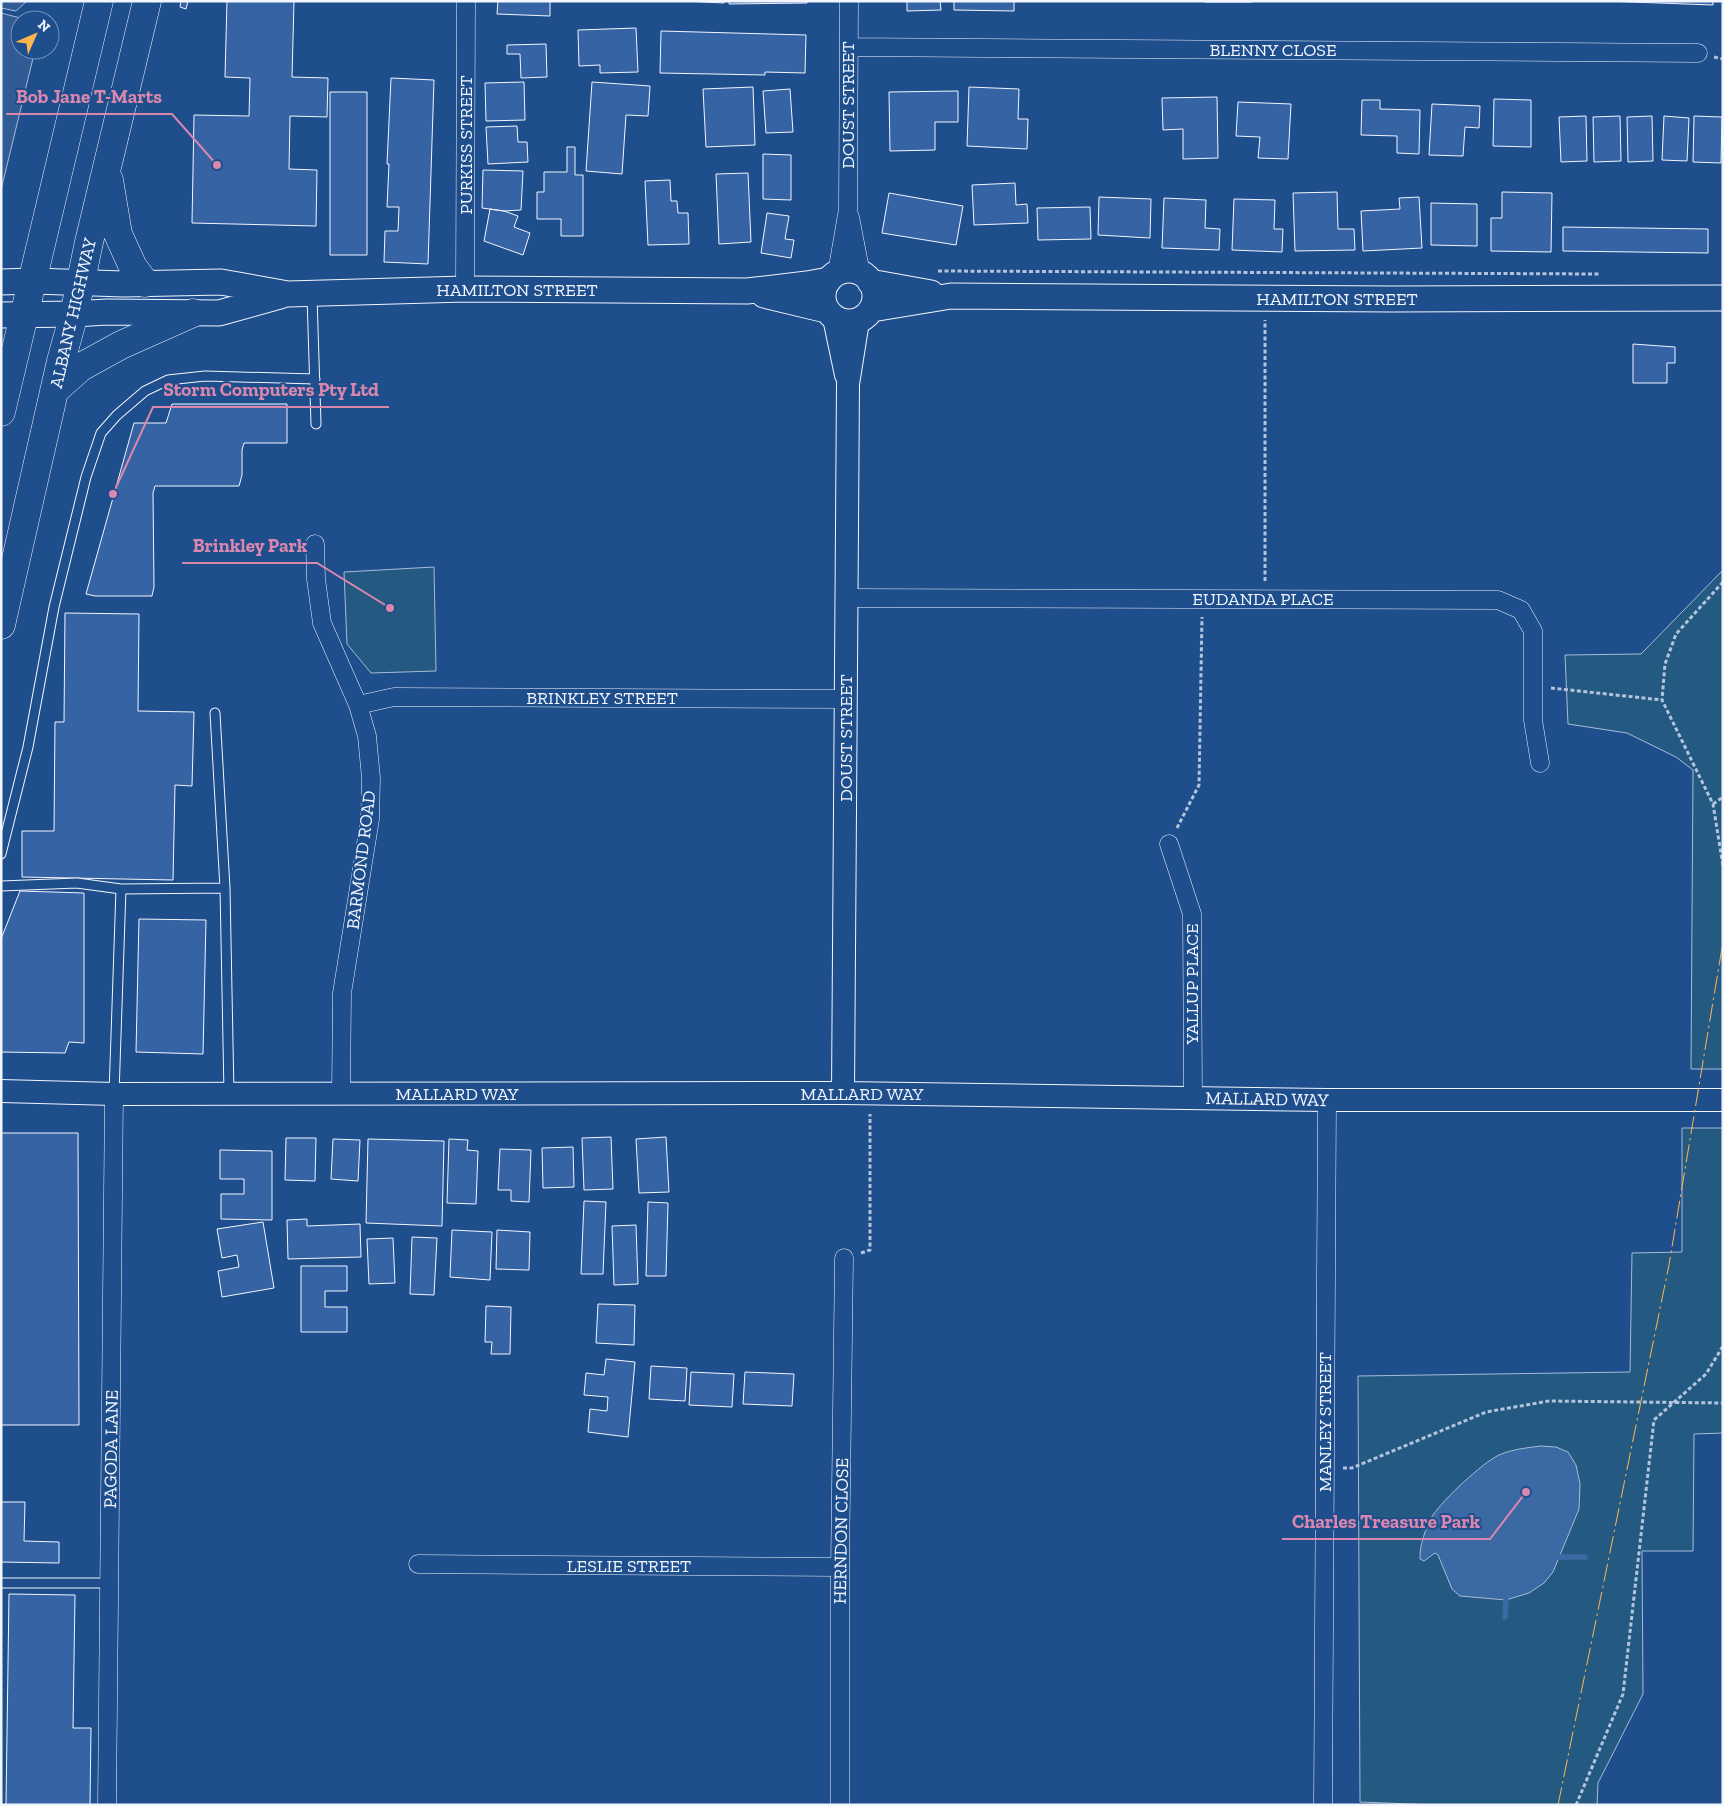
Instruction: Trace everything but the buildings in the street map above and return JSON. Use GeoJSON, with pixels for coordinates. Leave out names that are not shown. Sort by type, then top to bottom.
{"type":"FeatureCollection","features":[{"type":"Feature","properties":{"kind":"highway"},"geometry":{"type":"LineString","coordinates":[[1,412],[13,315],[33,281],[99,1]]}},
{"type":"Feature","properties":{"kind":"highway","name":"ALBANY HIGHWAY"},"geometry":{"type":"LineString","coordinates":[[1,625],[54,391],[74,314],[147,1]]}},
{"type":"Feature","properties":{"kind":"highway"},"geometry":{"type":"LineString","coordinates":[[107,169],[118,234],[133,267],[145,283]]}},
{"type":"Feature","properties":{"kind":"highway"},"geometry":{"type":"LineString","coordinates":[[54,391],[81,368],[121,345],[193,313]]}},
{"type":"Feature","properties":{"kind":"main road"},"geometry":{"type":"LineString","coordinates":[[845,271],[853,271],[866,278],[875,295],[848,314],[822,296],[823,289],[833,276],[845,271]]}},
{"type":"Feature","properties":{"kind":"main road","name":"HAMILTON STREET"},"geometry":{"type":"LineString","coordinates":[[1,282],[221,282],[288,294],[465,289],[747,291],[807,284],[833,276]]}},
{"type":"Feature","properties":{"kind":"main road","name":"HAMILTON STREET"},"geometry":{"type":"LineString","coordinates":[[866,278],[951,296]]}},
{"type":"Feature","properties":{"kind":"main road","name":"HAMILTON STREET"},"geometry":{"type":"LineString","coordinates":[[747,291],[848,314],[951,296],[1723,298]]}},
{"type":"Feature","properties":{"kind":"main road","name":"HAMILTON STREET"},"geometry":{"type":"LineString","coordinates":[[13,315],[107,312],[219,313],[288,294]]}},
{"type":"Feature","properties":{"kind":"street","name":"PURKISS STREET"},"geometry":{"type":"LineString","coordinates":[[465,289],[466,1]]}},
{"type":"Feature","properties":{"kind":"street","name":"DOUST STREET"},"geometry":{"type":"LineString","coordinates":[[833,276],[848,209],[849,1]]}},
{"type":"Feature","properties":{"kind":"street","name":"BLENNY CLOSE"},"geometry":{"type":"LineString","coordinates":[[848,47],[1698,53]]}},
{"type":"Feature","properties":{"kind":"street","name":"DOUST STREET"},"geometry":{"type":"LineString","coordinates":[[848,209],[866,278]]}},
{"type":"Feature","properties":{"kind":"street","name":"DOUST STREET"},"geometry":{"type":"LineString","coordinates":[[843,1093],[848,314]]}},
{"type":"Feature","properties":{"kind":"street","name":"BARMOND ROAD"},"geometry":{"type":"LineString","coordinates":[[315,544],[316,580],[322,622],[358,705],[367,736],[371,778],[370,819],[342,993],[341,1094]]}},
{"type":"Feature","properties":{"kind":"street","name":"EUDANDA PLACE"},"geometry":{"type":"LineString","coordinates":[[846,598],[1498,600],[1521,610],[1534,631],[1533,720],[1540,763]]}},
{"type":"Feature","properties":{"kind":"street","name":"BRINKLEY STREET"},"geometry":{"type":"LineString","coordinates":[[358,705],[394,697],[846,699]]}},
{"type":"Feature","properties":{"kind":"street","name":"YALLUP PLACE"},"geometry":{"type":"LineString","coordinates":[[1169,844],[1192,914],[1193,1098]]}},
{"type":"Feature","properties":{"kind":"street","name":"MALLARD WAY"},"geometry":{"type":"LineString","coordinates":[[1,1091],[114,1094],[843,1093],[1327,1100],[1723,1100]]}},
{"type":"Feature","properties":{"kind":"street","name":"PAGODA LANE"},"geometry":{"type":"LineString","coordinates":[[107,1805],[114,1094]]}},
{"type":"Feature","properties":{"kind":"street","name":"MANLEY STREET"},"geometry":{"type":"LineString","coordinates":[[1323,1805],[1327,1100]]}},
{"type":"Feature","properties":{"kind":"street","name":"HERNDON CLOSE"},"geometry":{"type":"LineString","coordinates":[[840,1805],[840,1567],[844,1258]]}},
{"type":"Feature","properties":{"kind":"street","name":"LESLIE STREET"},"geometry":{"type":"LineString","coordinates":[[418,1564],[840,1567]]}},
{"type":"Feature","properties":{"kind":"lane"},"geometry":{"type":"LineString","coordinates":[[312,293],[316,424]]}},
{"type":"Feature","properties":{"kind":"lane"},"geometry":{"type":"LineString","coordinates":[[1,854],[28,747],[57,597],[86,477],[100,433],[145,391],[168,380],[205,376],[314,378]]}},
{"type":"Feature","properties":{"kind":"lane"},"geometry":{"type":"LineString","coordinates":[[215,713],[225,888],[229,1094]]}},
{"type":"Feature","properties":{"kind":"lane"},"geometry":{"type":"LineString","coordinates":[[1,886],[77,883],[121,889],[225,888]]}},
{"type":"Feature","properties":{"kind":"lane"},"geometry":{"type":"LineString","coordinates":[[114,1094],[121,889]]}},
{"type":"Feature","properties":{"kind":"lane"},"geometry":{"type":"LineString","coordinates":[[1,1583],[109,1583]]}},
{"type":"Feature","properties":{"kind":"path"},"geometry":{"type":"LineString","coordinates":[[930,271],[1604,274]]}},
{"type":"Feature","properties":{"kind":"path"},"geometry":{"type":"LineString","coordinates":[[1265,599],[1266,298]]}},
{"type":"Feature","properties":{"kind":"path"},"geometry":{"type":"LineString","coordinates":[[1723,582],[1676,634],[1664,664],[1662,700],[1714,804],[1723,866]]}},
{"type":"Feature","properties":{"kind":"path"},"geometry":{"type":"LineString","coordinates":[[1169,844],[1199,785],[1203,599]]}},
{"type":"Feature","properties":{"kind":"path"},"geometry":{"type":"LineString","coordinates":[[1533,688],[1553,688],[1662,700]]}},
{"type":"Feature","properties":{"kind":"path"},"geometry":{"type":"LineString","coordinates":[[1714,804],[1723,797]]}},
{"type":"Feature","properties":{"kind":"path"},"geometry":{"type":"LineString","coordinates":[[844,1258],[870,1250],[870,1094]]}},
{"type":"Feature","properties":{"kind":"path"},"geometry":{"type":"LineString","coordinates":[[1576,1805],[1623,1694],[1654,1420],[1706,1374],[1723,1346]]}},
{"type":"Feature","properties":{"kind":"path"},"geometry":{"type":"LineString","coordinates":[[1325,1467],[1352,1468],[1486,1412],[1549,1400],[1723,1403]]}},
{"type":"Feature","properties":{"kind":"shaded area"},"geometry":{"type":"Polygon","coordinates":[[[1,1],[27,1],[17,10],[1,8],[1,1]]]}},
{"type":"Feature","properties":{"kind":"shaded area"},"geometry":{"type":"Polygon","coordinates":[[[1,13],[10,15],[10,60],[33,60],[1,190],[1,13]]]}},
{"type":"Feature","properties":{"kind":"shaded area"},"geometry":{"type":"Polygon","coordinates":[[[434,567],[436,671],[371,673],[347,644],[344,572],[434,567]]]}},
{"type":"Feature","properties":{"kind":"shaded area"},"geometry":{"type":"Polygon","coordinates":[[[1723,570],[1723,1069],[1691,1069],[1693,770],[1676,757],[1627,733],[1568,724],[1565,655],[1641,654],[1723,570]]]}},
{"type":"Feature","properties":{"kind":"shaded area"},"geometry":{"type":"Polygon","coordinates":[[[1682,1128],[1723,1128],[1723,1433],[1694,1434],[1693,1551],[1642,1551],[1643,1694],[1598,1783],[1597,1805],[1436,1805],[1360,1802],[1358,1376],[1630,1372],[1632,1253],[1682,1252],[1682,1128]]]}},
{"type":"Feature","properties":{"kind":"shaded area"},"geometry":{"type":"Polygon","coordinates":[[[1541,1446],[1556,1447],[1568,1452],[1576,1465],[1580,1484],[1579,1509],[1553,1572],[1544,1583],[1529,1593],[1506,1600],[1460,1596],[1452,1589],[1438,1555],[1435,1553],[1424,1561],[1420,1559],[1422,1543],[1430,1520],[1454,1491],[1492,1459],[1509,1451],[1541,1446]]]}},
{"type":"Feature","properties":{"kind":"waterway"},"geometry":{"type":"LineString","coordinates":[[1559,1557],[1585,1557]]}},
{"type":"Feature","properties":{"kind":"waterway"},"geometry":{"type":"LineString","coordinates":[[1505,1617],[1506,1600]]}},
{"type":"Feature","properties":{"kind":"power"},"geometry":{"type":"LineString","coordinates":[[1558,1805],[1669,1265],[1723,942]]}},
{"type":"Feature","properties":{"kind":"place","name":"Bob Jane T-Marts"},"geometry":{"type":"Point","coordinates":[217,165]}},
{"type":"Feature","properties":{"kind":"place","name":"Storm Computers Pty Ltd"},"geometry":{"type":"Point","coordinates":[113,494]}},
{"type":"Feature","properties":{"kind":"place","name":"Brinkley Park"},"geometry":{"type":"Point","coordinates":[390,608]}},
{"type":"Feature","properties":{"kind":"place","name":"Charles Treasure Park"},"geometry":{"type":"Point","coordinates":[1526,1492]}}]}
